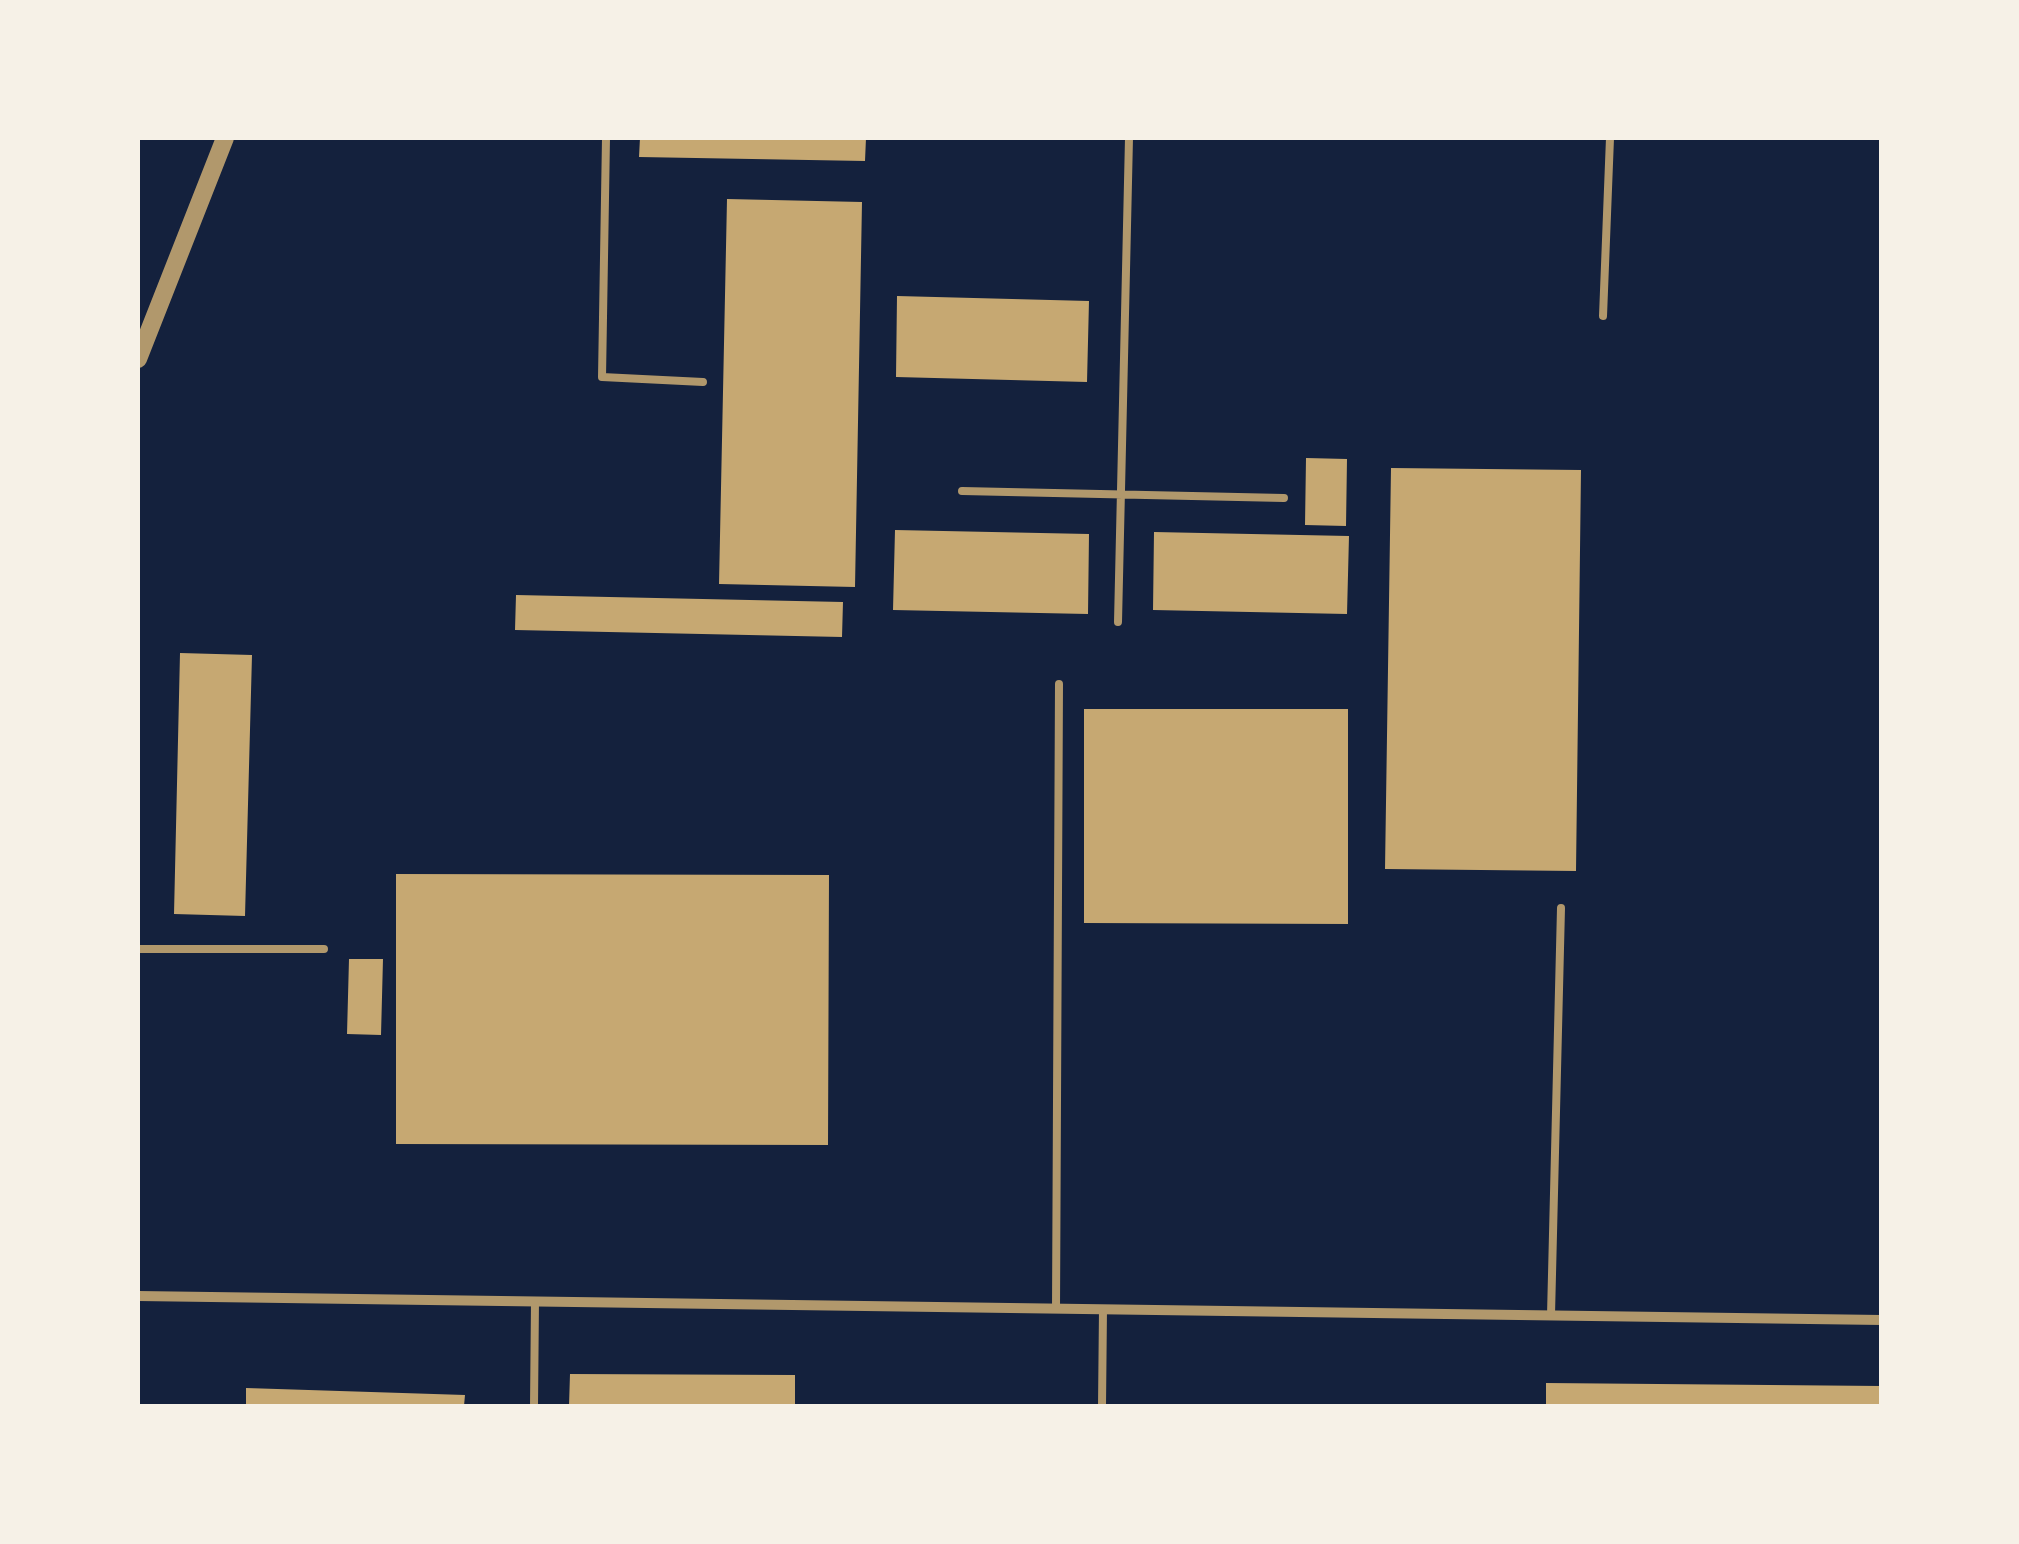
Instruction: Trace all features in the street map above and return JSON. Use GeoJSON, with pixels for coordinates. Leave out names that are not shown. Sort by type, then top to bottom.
{"type":"FeatureCollection","features":[{"type":"Feature","properties":{"kind":"street"},"geometry":{"type":"LineString","coordinates":[[138,359],[225,138]]}},
{"type":"Feature","properties":{"kind":"street"},"geometry":{"type":"LineString","coordinates":[[138,1296],[1882,1320]]}},
{"type":"Feature","properties":{"kind":"lane"},"geometry":{"type":"LineString","coordinates":[[606,138],[602,376],[702,382]]}},
{"type":"Feature","properties":{"kind":"lane"},"geometry":{"type":"LineString","coordinates":[[1118,622],[1129,138]]}},
{"type":"Feature","properties":{"kind":"lane"},"geometry":{"type":"LineString","coordinates":[[1603,316],[1610,138]]}},
{"type":"Feature","properties":{"kind":"lane"},"geometry":{"type":"LineString","coordinates":[[962,491],[1284,498]]}},
{"type":"Feature","properties":{"kind":"lane"},"geometry":{"type":"LineString","coordinates":[[1056,1308],[1059,684]]}},
{"type":"Feature","properties":{"kind":"lane"},"geometry":{"type":"LineString","coordinates":[[1551,1315],[1561,908]]}},
{"type":"Feature","properties":{"kind":"lane"},"geometry":{"type":"LineString","coordinates":[[138,949],[324,949]]}},
{"type":"Feature","properties":{"kind":"lane"},"geometry":{"type":"LineString","coordinates":[[534,1406],[535,1302]]}},
{"type":"Feature","properties":{"kind":"lane"},"geometry":{"type":"LineString","coordinates":[[1102,1406],[1103,1309]]}},
{"type":"Feature","properties":{"kind":"building"},"geometry":{"type":"Polygon","coordinates":[[[640,138],[866,138],[865,161],[639,157],[640,138]]]}},
{"type":"Feature","properties":{"kind":"building"},"geometry":{"type":"Polygon","coordinates":[[[727,199],[862,202],[855,587],[719,584],[727,199]]]}},
{"type":"Feature","properties":{"kind":"building"},"geometry":{"type":"Polygon","coordinates":[[[897,296],[1089,301],[1087,382],[896,377],[897,296]]]}},
{"type":"Feature","properties":{"kind":"building"},"geometry":{"type":"Polygon","coordinates":[[[1306,458],[1347,459],[1346,526],[1305,525],[1306,458]]]}},
{"type":"Feature","properties":{"kind":"building"},"geometry":{"type":"Polygon","coordinates":[[[1391,468],[1581,470],[1576,871],[1385,869],[1391,468]]]}},
{"type":"Feature","properties":{"kind":"building"},"geometry":{"type":"Polygon","coordinates":[[[895,530],[1089,534],[1088,614],[893,610],[895,530]]]}},
{"type":"Feature","properties":{"kind":"building"},"geometry":{"type":"Polygon","coordinates":[[[1154,532],[1349,536],[1347,614],[1153,610],[1154,532]]]}},
{"type":"Feature","properties":{"kind":"building"},"geometry":{"type":"Polygon","coordinates":[[[516,595],[843,602],[842,637],[515,630],[516,595]]]}},
{"type":"Feature","properties":{"kind":"building"},"geometry":{"type":"Polygon","coordinates":[[[180,653],[252,655],[245,916],[174,914],[180,653]]]}},
{"type":"Feature","properties":{"kind":"building"},"geometry":{"type":"Polygon","coordinates":[[[1084,709],[1348,709],[1348,924],[1084,923],[1084,709]]]}},
{"type":"Feature","properties":{"kind":"building"},"geometry":{"type":"Polygon","coordinates":[[[396,874],[829,875],[828,1145],[396,1144],[396,874]]]}},
{"type":"Feature","properties":{"kind":"building"},"geometry":{"type":"Polygon","coordinates":[[[349,959],[383,959],[381,1035],[347,1034],[349,959]]]}},
{"type":"Feature","properties":{"kind":"building"},"geometry":{"type":"Polygon","coordinates":[[[570,1374],[795,1375],[795,1406],[569,1406],[570,1374]]]}},
{"type":"Feature","properties":{"kind":"building"},"geometry":{"type":"Polygon","coordinates":[[[1546,1383],[1882,1386],[1882,1406],[1546,1406],[1546,1383]]]}},
{"type":"Feature","properties":{"kind":"building"},"geometry":{"type":"Polygon","coordinates":[[[246,1388],[465,1395],[464,1406],[246,1406],[246,1388]]]}}]}
